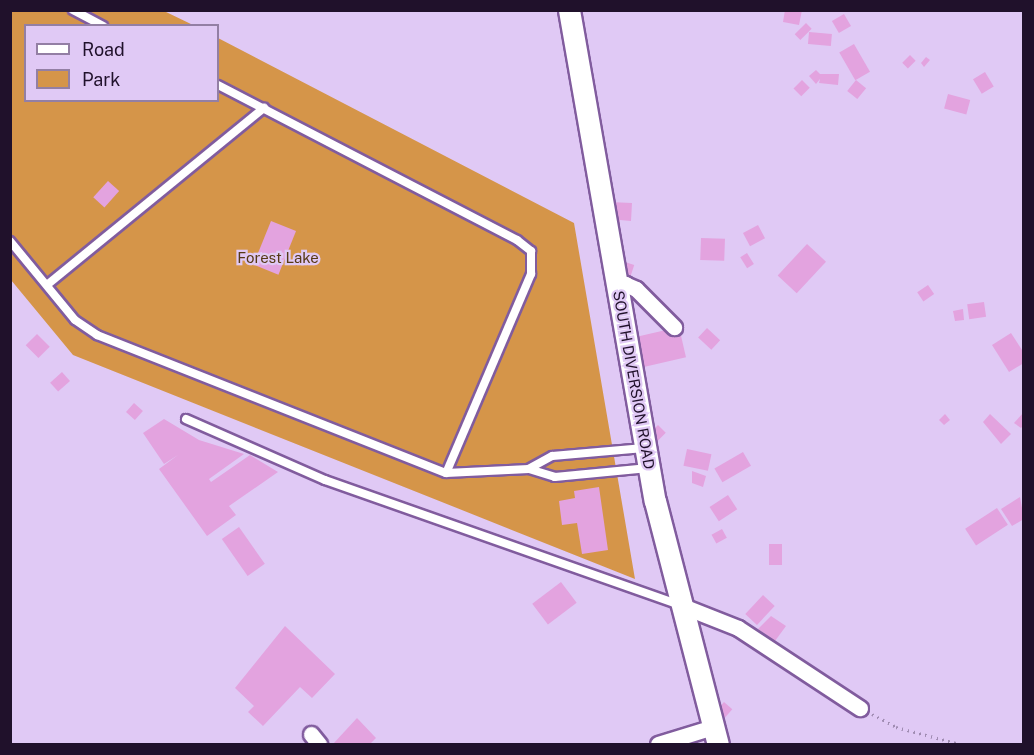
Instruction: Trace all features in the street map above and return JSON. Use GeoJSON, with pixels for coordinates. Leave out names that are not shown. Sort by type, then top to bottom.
{"type":"FeatureCollection","features":[{"type":"Feature","properties":{"kind":"main road","name":"SOUTH DIVERSION ROAD"},"geometry":{"type":"LineString","coordinates":[[569,10],[647,458],[680,605],[716,736]]}},
{"type":"Feature","properties":{"kind":"street"},"geometry":{"type":"LineString","coordinates":[[618,292],[626,284],[636,289],[674,327]]}},
{"type":"Feature","properties":{"kind":"street"},"geometry":{"type":"LineString","coordinates":[[680,605],[738,628],[860,708]]}},
{"type":"Feature","properties":{"kind":"street"},"geometry":{"type":"LineString","coordinates":[[658,744],[716,736]]}},
{"type":"Feature","properties":{"kind":"lane"},"geometry":{"type":"LineString","coordinates":[[73,10],[99,24]]}},
{"type":"Feature","properties":{"kind":"lane"},"geometry":{"type":"LineString","coordinates":[[219,85],[518,240],[531,251],[531,274],[446,473]]}},
{"type":"Feature","properties":{"kind":"lane"},"geometry":{"type":"LineString","coordinates":[[48,284],[264,108]]}},
{"type":"Feature","properties":{"kind":"lane"},"geometry":{"type":"LineString","coordinates":[[10,241],[48,284],[75,320],[97,335],[446,473],[529,469],[555,477],[647,458]]}},
{"type":"Feature","properties":{"kind":"lane"},"geometry":{"type":"LineString","coordinates":[[186,419],[325,480],[680,605]]}},
{"type":"Feature","properties":{"kind":"lane"},"geometry":{"type":"LineString","coordinates":[[529,469],[552,456],[647,458]]}},
{"type":"Feature","properties":{"kind":"path"},"geometry":{"type":"LineString","coordinates":[[860,708],[896,727],[960,744]]}},
{"type":"Feature","properties":{"kind":"green space","name":"Forest Lake"},"geometry":{"type":"Polygon","coordinates":[[[10,11],[164,11],[191,24],[24,24],[24,102],[219,102],[219,39],[574,223],[635,579],[73,355],[11,280],[10,11]]]}},
{"type":"Feature","properties":{"kind":"building"},"geometry":{"type":"Polygon","coordinates":[[[785,10],[802,10],[799,25],[783,22],[785,10]]]}},
{"type":"Feature","properties":{"kind":"building"},"geometry":{"type":"Polygon","coordinates":[[[844,14],[851,26],[839,33],[832,21],[844,14]]]}},
{"type":"Feature","properties":{"kind":"building"},"geometry":{"type":"Polygon","coordinates":[[[806,23],[812,29],[800,40],[795,34],[806,23]]]}},
{"type":"Feature","properties":{"kind":"building"},"geometry":{"type":"Polygon","coordinates":[[[809,32],[832,34],[831,46],[808,44],[809,32]]]}},
{"type":"Feature","properties":{"kind":"building"},"geometry":{"type":"Polygon","coordinates":[[[854,44],[870,72],[855,80],[839,52],[854,44]]]}},
{"type":"Feature","properties":{"kind":"building"},"geometry":{"type":"Polygon","coordinates":[[[910,55],[916,61],[908,68],[902,63],[910,55]]]}},
{"type":"Feature","properties":{"kind":"building"},"geometry":{"type":"Polygon","coordinates":[[[926,57],[930,60],[924,67],[921,63],[926,57]]]}},
{"type":"Feature","properties":{"kind":"building"},"geometry":{"type":"Polygon","coordinates":[[[816,70],[820,74],[839,74],[838,85],[819,83],[820,79],[816,84],[809,76],[816,70]]]}},
{"type":"Feature","properties":{"kind":"building"},"geometry":{"type":"Polygon","coordinates":[[[985,72],[994,87],[982,94],[973,79],[985,72]]]}},
{"type":"Feature","properties":{"kind":"building"},"geometry":{"type":"Polygon","coordinates":[[[802,80],[810,88],[801,96],[794,88],[802,80]]]}},
{"type":"Feature","properties":{"kind":"building"},"geometry":{"type":"Polygon","coordinates":[[[856,80],[866,88],[857,99],[847,91],[856,80]]]}},
{"type":"Feature","properties":{"kind":"building"},"geometry":{"type":"Polygon","coordinates":[[[948,94],[970,100],[966,114],[944,108],[948,94]]]}},
{"type":"Feature","properties":{"kind":"building"},"geometry":{"type":"Polygon","coordinates":[[[108,181],[119,191],[104,207],[93,197],[108,181]]]}},
{"type":"Feature","properties":{"kind":"building"},"geometry":{"type":"Polygon","coordinates":[[[610,202],[632,203],[631,221],[620,220],[619,233],[608,232],[610,202]]]}},
{"type":"Feature","properties":{"kind":"building"},"geometry":{"type":"Polygon","coordinates":[[[271,221],[296,231],[278,275],[253,265],[271,221]]]}},
{"type":"Feature","properties":{"kind":"building"},"geometry":{"type":"Polygon","coordinates":[[[758,225],[765,238],[750,246],[743,233],[758,225]]]}},
{"type":"Feature","properties":{"kind":"building"},"geometry":{"type":"Polygon","coordinates":[[[701,238],[725,239],[724,261],[700,260],[701,238]]]}},
{"type":"Feature","properties":{"kind":"building"},"geometry":{"type":"Polygon","coordinates":[[[807,244],[826,262],[797,293],[778,275],[807,244]]]}},
{"type":"Feature","properties":{"kind":"building"},"geometry":{"type":"Polygon","coordinates":[[[747,253],[754,264],[747,268],[740,257],[747,253]]]}},
{"type":"Feature","properties":{"kind":"building"},"geometry":{"type":"Polygon","coordinates":[[[619,260],[634,265],[630,278],[615,273],[619,260]]]}},
{"type":"Feature","properties":{"kind":"building"},"geometry":{"type":"Polygon","coordinates":[[[928,285],[934,294],[923,301],[917,292],[928,285]]]}},
{"type":"Feature","properties":{"kind":"building"},"geometry":{"type":"Polygon","coordinates":[[[984,302],[986,317],[969,319],[967,304],[984,302]]]}},
{"type":"Feature","properties":{"kind":"building"},"geometry":{"type":"Polygon","coordinates":[[[963,309],[964,320],[955,321],[953,311],[963,309]]]}},
{"type":"Feature","properties":{"kind":"building"},"geometry":{"type":"Polygon","coordinates":[[[679,327],[686,357],[637,368],[630,338],[679,327]]]}},
{"type":"Feature","properties":{"kind":"building"},"geometry":{"type":"Polygon","coordinates":[[[707,328],[720,340],[711,350],[698,338],[707,328]]]}},
{"type":"Feature","properties":{"kind":"building"},"geometry":{"type":"Polygon","coordinates":[[[1011,333],[1024,353],[1024,363],[1009,372],[992,345],[1011,333]]]}},
{"type":"Feature","properties":{"kind":"building"},"geometry":{"type":"Polygon","coordinates":[[[37,334],[50,347],[38,358],[26,345],[37,334]]]}},
{"type":"Feature","properties":{"kind":"building"},"geometry":{"type":"Polygon","coordinates":[[[62,372],[70,381],[58,392],[50,383],[62,372]]]}},
{"type":"Feature","properties":{"kind":"building"},"geometry":{"type":"Polygon","coordinates":[[[134,403],[143,411],[135,420],[126,412],[134,403]]]}},
{"type":"Feature","properties":{"kind":"building"},"geometry":{"type":"Polygon","coordinates":[[[1024,412],[1024,425],[1021,428],[1014,423],[1024,412]]]}},
{"type":"Feature","properties":{"kind":"building"},"geometry":{"type":"Polygon","coordinates":[[[945,414],[950,420],[944,425],[939,420],[945,414]]]}},
{"type":"Feature","properties":{"kind":"building"},"geometry":{"type":"Polygon","coordinates":[[[990,414],[1011,434],[1001,444],[983,422],[990,414]]]}},
{"type":"Feature","properties":{"kind":"building"},"geometry":{"type":"Polygon","coordinates":[[[164,419],[199,440],[244,454],[209,479],[211,482],[250,455],[278,472],[229,506],[236,515],[207,536],[159,469],[178,455],[164,464],[143,433],[164,419]]]}},
{"type":"Feature","properties":{"kind":"building"},"geometry":{"type":"Polygon","coordinates":[[[658,425],[666,433],[657,442],[649,434],[658,425]]]}},
{"type":"Feature","properties":{"kind":"building"},"geometry":{"type":"Polygon","coordinates":[[[687,449],[711,454],[708,471],[683,466],[687,449]]]}},
{"type":"Feature","properties":{"kind":"building"},"geometry":{"type":"Polygon","coordinates":[[[743,452],[751,466],[722,482],[714,468],[743,452]]]}},
{"type":"Feature","properties":{"kind":"building"},"geometry":{"type":"Polygon","coordinates":[[[692,471],[706,476],[703,487],[692,483],[692,471]]]}},
{"type":"Feature","properties":{"kind":"building"},"geometry":{"type":"Polygon","coordinates":[[[599,487],[608,550],[582,554],[577,523],[562,525],[559,501],[575,498],[574,491],[599,487]]]}},
{"type":"Feature","properties":{"kind":"building"},"geometry":{"type":"Polygon","coordinates":[[[728,495],[737,509],[719,521],[710,507],[728,495]]]}},
{"type":"Feature","properties":{"kind":"building"},"geometry":{"type":"Polygon","coordinates":[[[1020,497],[1024,519],[1012,526],[1001,509],[1020,497]]]}},
{"type":"Feature","properties":{"kind":"building"},"geometry":{"type":"Polygon","coordinates":[[[997,508],[1008,525],[976,545],[965,529],[997,508]]]}},
{"type":"Feature","properties":{"kind":"building"},"geometry":{"type":"Polygon","coordinates":[[[239,527],[265,564],[248,576],[222,539],[239,527]]]}},
{"type":"Feature","properties":{"kind":"building"},"geometry":{"type":"Polygon","coordinates":[[[722,529],[727,538],[716,544],[712,535],[722,529]]]}},
{"type":"Feature","properties":{"kind":"building"},"geometry":{"type":"Polygon","coordinates":[[[769,544],[782,544],[782,565],[769,565],[769,544]]]}},
{"type":"Feature","properties":{"kind":"building"},"geometry":{"type":"Polygon","coordinates":[[[561,582],[577,603],[548,624],[532,604],[561,582]]]}},
{"type":"Feature","properties":{"kind":"building"},"geometry":{"type":"Polygon","coordinates":[[[763,595],[775,606],[757,625],[745,614],[763,595]]]}},
{"type":"Feature","properties":{"kind":"building"},"geometry":{"type":"Polygon","coordinates":[[[771,616],[786,626],[775,641],[758,629],[771,616]]]}},
{"type":"Feature","properties":{"kind":"building"},"geometry":{"type":"Polygon","coordinates":[[[285,626],[335,674],[312,698],[300,687],[263,726],[248,712],[254,706],[235,688],[285,626]]]}},
{"type":"Feature","properties":{"kind":"building"},"geometry":{"type":"Polygon","coordinates":[[[724,702],[732,709],[725,718],[717,710],[724,702]]]}},
{"type":"Feature","properties":{"kind":"building"},"geometry":{"type":"Polygon","coordinates":[[[357,718],[376,738],[370,744],[333,744],[357,718]]]}}]}
